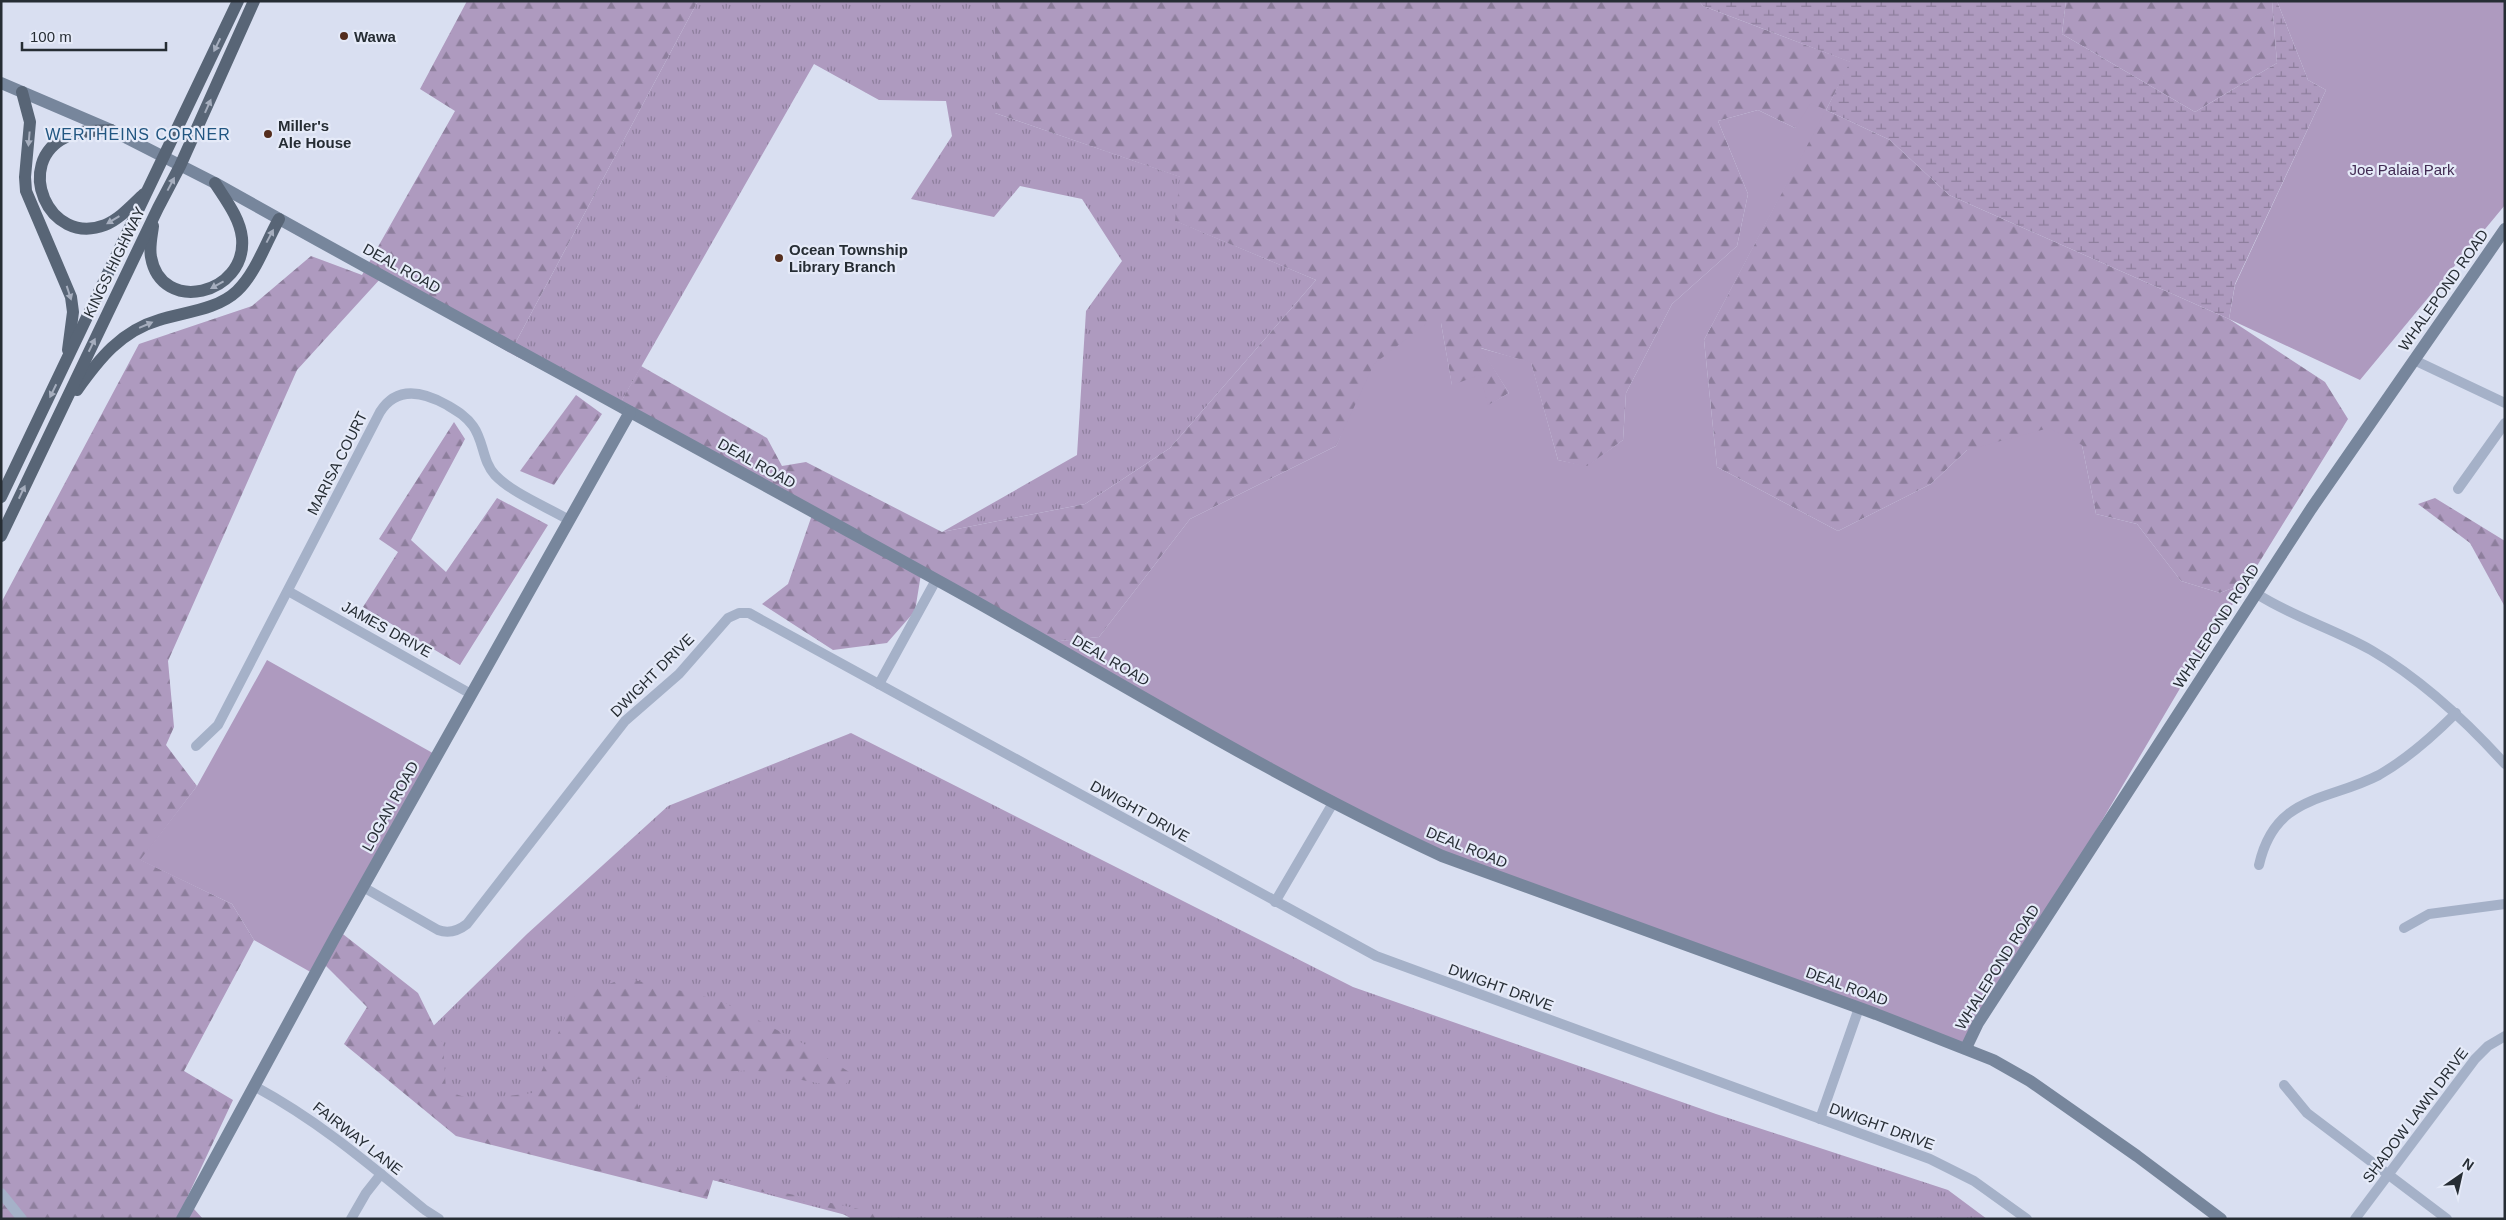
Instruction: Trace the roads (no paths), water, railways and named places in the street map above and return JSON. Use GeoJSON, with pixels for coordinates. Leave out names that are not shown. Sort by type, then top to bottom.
{"type":"FeatureCollection","features":[{"type":"Feature","properties":{"kind":"main road","name":"KINGS HIGHWAY"},"geometry":{"type":"LineString","coordinates":[[1,497],[238,1]]}},
{"type":"Feature","properties":{"kind":"main road","name":"KINGS HIGHWAY"},"geometry":{"type":"LineString","coordinates":[[1,536],[158,208],[180,166],[254,1]]}},
{"type":"Feature","properties":{"kind":"main road"},"geometry":{"type":"LineString","coordinates":[[22,92],[30,122],[25,177],[29,204],[68,287],[73,305],[72,328],[64,368]]}},
{"type":"Feature","properties":{"kind":"main road"},"geometry":{"type":"LineString","coordinates":[[111,130],[76,133],[65,137],[52,147],[40,171],[40,188],[52,213],[68,224],[93,228],[104,225],[122,215],[149,188]]}},
{"type":"Feature","properties":{"kind":"main road"},"geometry":{"type":"LineString","coordinates":[[158,208],[150,251],[156,271],[168,285],[178,290],[202,292],[213,288],[227,278],[235,268],[240,254],[242,239],[239,224],[215,182]]}},
{"type":"Feature","properties":{"kind":"main road"},"geometry":{"type":"LineString","coordinates":[[54,423],[99,360],[121,338],[150,323],[215,304],[237,291],[249,276],[279,219]]}},
{"type":"Feature","properties":{"kind":"street","name":"DEAL ROAD"},"geometry":{"type":"LineString","coordinates":[[1,84],[111,130],[215,182],[1393,834],[1442,856],[1860,1008],[1966,1048],[2000,1063],[2030,1081],[2137,1156],[2221,1219]]}},
{"type":"Feature","properties":{"kind":"street","name":"WHALEPOND ROAD"},"geometry":{"type":"LineString","coordinates":[[1966,1048],[1978,1023],[2311,509],[2505,229]]}},
{"type":"Feature","properties":{"kind":"street"},"geometry":{"type":"LineString","coordinates":[[2414,360],[2505,403]]}},
{"type":"Feature","properties":{"kind":"street","name":"MARISA COURT"},"geometry":{"type":"LineString","coordinates":[[196,746],[218,725],[380,412],[390,400],[402,394],[420,393],[429,395],[462,414],[480,437],[486,462],[494,474],[508,486],[570,520]]}},
{"type":"Feature","properties":{"kind":"street","name":"LOGAN ROAD"},"geometry":{"type":"LineString","coordinates":[[182,1219],[363,887],[630,412]]}},
{"type":"Feature","properties":{"kind":"street"},"geometry":{"type":"LineString","coordinates":[[2458,489],[2505,422]]}},
{"type":"Feature","properties":{"kind":"street"},"geometry":{"type":"LineString","coordinates":[[879,684],[936,580]]}},
{"type":"Feature","properties":{"kind":"street","name":"JAMES DRIVE"},"geometry":{"type":"LineString","coordinates":[[288,591],[471,694]]}},
{"type":"Feature","properties":{"kind":"street"},"geometry":{"type":"LineString","coordinates":[[2257,594],[2277,607],[2371,650],[2456,713],[2505,764]]}},
{"type":"Feature","properties":{"kind":"street","name":"DWIGHT DRIVE"},"geometry":{"type":"LineString","coordinates":[[363,887],[438,930],[451,932],[467,924],[625,721],[679,674],[732,615],[743,612],[757,616],[1351,944],[1399,966],[1930,1159],[1985,1188],[2027,1219]]}},
{"type":"Feature","properties":{"kind":"street"},"geometry":{"type":"LineString","coordinates":[[2259,865],[2268,836],[2290,813],[2313,799],[2363,782],[2388,770],[2437,731],[2456,713]]}},
{"type":"Feature","properties":{"kind":"street"},"geometry":{"type":"LineString","coordinates":[[1276,902],[1333,802]]}},
{"type":"Feature","properties":{"kind":"street"},"geometry":{"type":"LineString","coordinates":[[2404,928],[2429,914],[2505,904]]}},
{"type":"Feature","properties":{"kind":"street"},"geometry":{"type":"LineString","coordinates":[[1820,1119],[1860,1008]]}},
{"type":"Feature","properties":{"kind":"street","name":"SHADOW LAWN DRIVE"},"geometry":{"type":"LineString","coordinates":[[2355,1219],[2475,1059],[2488,1046],[2505,1036]]}},
{"type":"Feature","properties":{"kind":"street"},"geometry":{"type":"LineString","coordinates":[[2284,1085],[2307,1113],[2447,1219]]}},
{"type":"Feature","properties":{"kind":"street","name":"FAIRWAY LANE"},"geometry":{"type":"LineString","coordinates":[[254,1086],[325,1128],[439,1219]]}},
{"type":"Feature","properties":{"kind":"street"},"geometry":{"type":"LineString","coordinates":[[351,1219],[366,1193],[381,1174]]}},
{"type":"Feature","properties":{"kind":"street"},"geometry":{"type":"LineString","coordinates":[[1,1193],[22,1219]]}},
{"type":"Feature","properties":{"kind":"place","name":"Wawa"},"geometry":{"type":"Point","coordinates":[344,36]}},
{"type":"Feature","properties":{"kind":"place","name":"Miller's Ale House"},"geometry":{"type":"Point","coordinates":[268,134]}},
{"type":"Feature","properties":{"kind":"place","name":"Ocean Township Library Branch"},"geometry":{"type":"Point","coordinates":[779,258]}},
{"type":"Feature","properties":{"kind":"district","name":"WERTHEINS CORNER"},"geometry":{"type":"Point","coordinates":[138,134]}},
{"type":"Feature","properties":{"kind":"park label","name":"Joe Palaia Park"},"geometry":{"type":"Point","coordinates":[2402,169]}}]}
